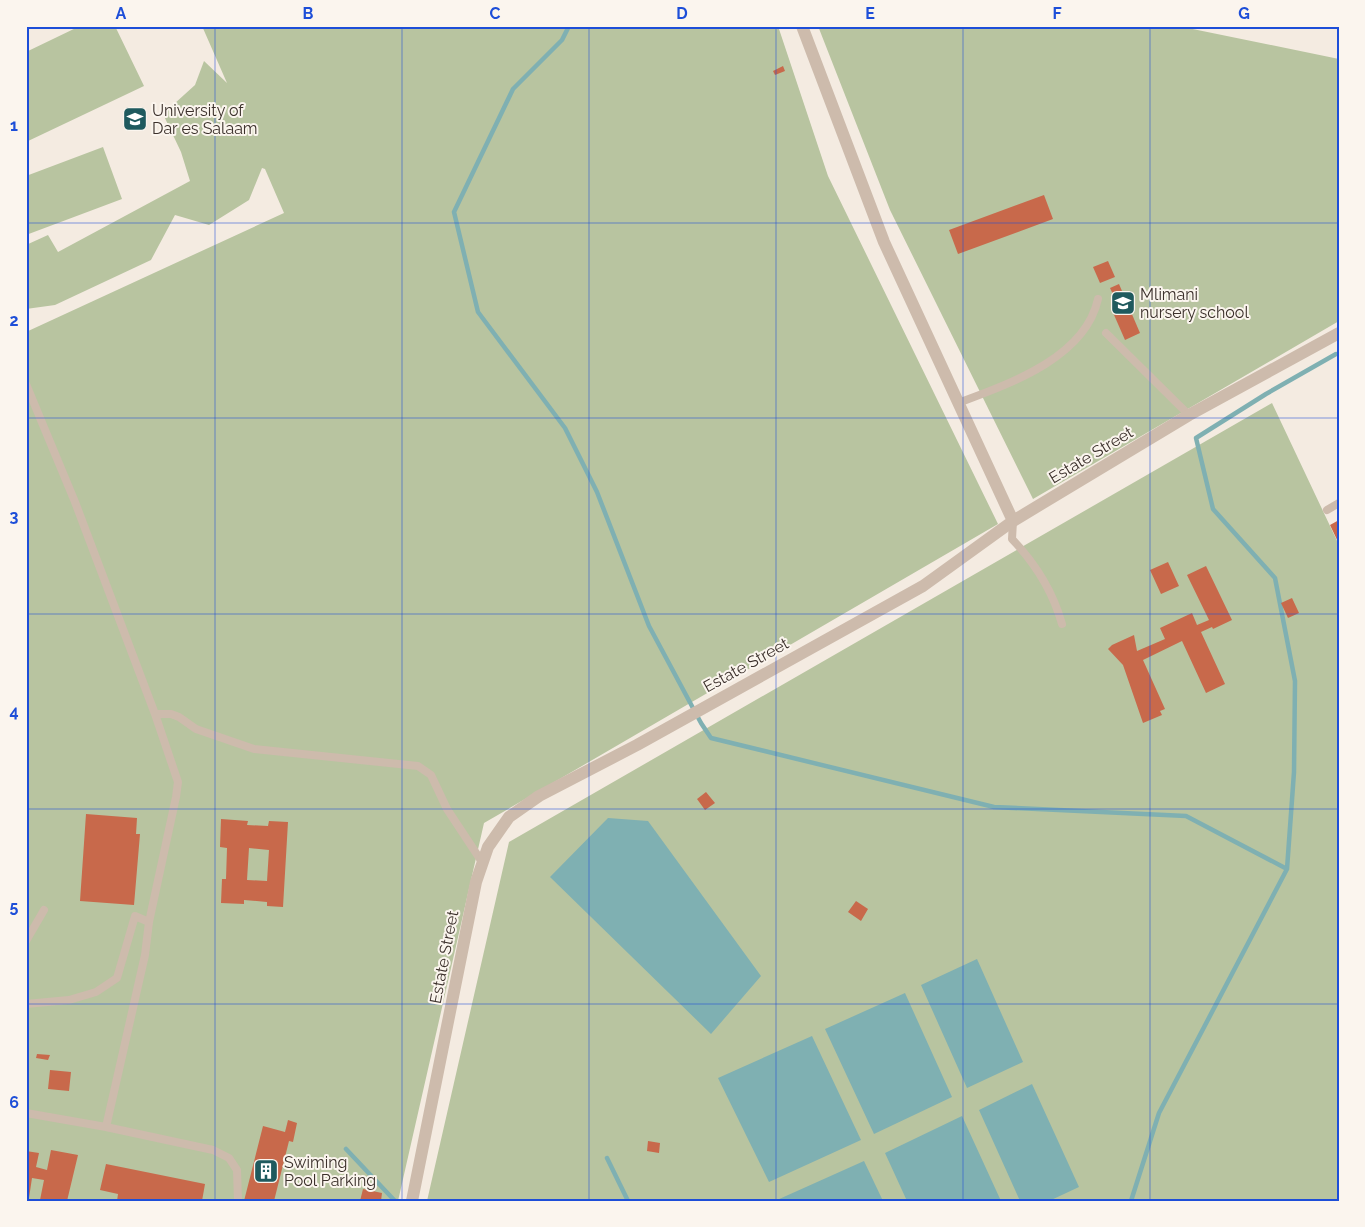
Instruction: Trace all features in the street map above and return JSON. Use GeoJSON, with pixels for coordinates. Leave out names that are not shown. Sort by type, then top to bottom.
{"type":"FeatureCollection","features":[{"type":"Feature","properties":{"kind":"street"},"geometry":{"type":"LineString","coordinates":[[802,26],[884,242],[1013,521]]}},
{"type":"Feature","properties":{"kind":"street","name":"Estate Street"},"geometry":{"type":"LineString","coordinates":[[412,1201],[476,882],[488,847],[510,817],[539,796],[637,745],[923,586],[1013,521],[1189,415],[1339,333]]}},
{"type":"Feature","properties":{"kind":"lane"},"geometry":{"type":"LineString","coordinates":[[958,403],[998,389],[1039,368],[1057,356],[1076,339],[1095,313],[1098,299]]}},
{"type":"Feature","properties":{"kind":"lane"},"geometry":{"type":"LineString","coordinates":[[1106,333],[1189,415]]}},
{"type":"Feature","properties":{"kind":"lane"},"geometry":{"type":"LineString","coordinates":[[26,384],[75,502],[155,714],[178,782],[149,922],[145,955],[106,1126]]}},
{"type":"Feature","properties":{"kind":"lane"},"geometry":{"type":"LineString","coordinates":[[1327,510],[1339,503]]}},
{"type":"Feature","properties":{"kind":"lane"},"geometry":{"type":"LineString","coordinates":[[1013,521],[1012,539],[1027,555],[1049,590],[1062,624]]}},
{"type":"Feature","properties":{"kind":"lane"},"geometry":{"type":"LineString","coordinates":[[155,714],[171,714],[196,730],[254,749],[418,766],[431,775],[447,809],[482,862]]}},
{"type":"Feature","properties":{"kind":"lane"},"geometry":{"type":"LineString","coordinates":[[26,940],[44,910]]}},
{"type":"Feature","properties":{"kind":"lane"},"geometry":{"type":"LineString","coordinates":[[26,1004],[69,1000],[96,992],[118,978],[135,916],[149,922]]}},
{"type":"Feature","properties":{"kind":"lane"},"geometry":{"type":"LineString","coordinates":[[26,1113],[106,1126],[213,1150],[228,1158],[237,1170],[238,1201]]}},
{"type":"Feature","properties":{"kind":"green space"},"geometry":{"type":"Polygon","coordinates":[[[80,26],[115,26],[144,86],[26,142],[26,52],[80,26]]]}},
{"type":"Feature","properties":{"kind":"green space"},"geometry":{"type":"Polygon","coordinates":[[[202,26],[778,26],[828,176],[998,524],[484,823],[398,1201],[26,1201],[26,332],[284,213],[265,169],[262,168],[249,200],[209,225],[175,215],[151,260],[55,305],[26,309],[26,245],[48,235],[58,252],[190,181],[181,152],[163,114],[195,85],[204,61],[227,83],[202,26]]]}},
{"type":"Feature","properties":{"kind":"green space"},"geometry":{"type":"Polygon","coordinates":[[[818,26],[1178,26],[1339,59],[1339,321],[1033,499],[890,210],[818,26]]]}},
{"type":"Feature","properties":{"kind":"green space"},"geometry":{"type":"Polygon","coordinates":[[[103,147],[122,199],[26,235],[26,176],[103,147]]]}},
{"type":"Feature","properties":{"kind":"green space"},"geometry":{"type":"Polygon","coordinates":[[[1272,403],[1339,545],[1339,1201],[427,1201],[509,842],[1272,403]]]}},
{"type":"Feature","properties":{"kind":"water"},"geometry":{"type":"Polygon","coordinates":[[[608,818],[648,821],[761,976],[711,1034],[550,877],[608,818]]]}},
{"type":"Feature","properties":{"kind":"water"},"geometry":{"type":"Polygon","coordinates":[[[977,959],[1023,1062],[967,1088],[921,985],[977,959]]]}},
{"type":"Feature","properties":{"kind":"water"},"geometry":{"type":"Polygon","coordinates":[[[905,993],[952,1097],[874,1134],[825,1029],[905,993]]]}},
{"type":"Feature","properties":{"kind":"water"},"geometry":{"type":"Polygon","coordinates":[[[812,1036],[861,1140],[769,1182],[718,1078],[812,1036]]]}},
{"type":"Feature","properties":{"kind":"water"},"geometry":{"type":"Polygon","coordinates":[[[1032,1084],[1079,1187],[1049,1201],[1020,1201],[979,1110],[1032,1084]]]}},
{"type":"Feature","properties":{"kind":"water"},"geometry":{"type":"Polygon","coordinates":[[[962,1116],[1001,1201],[907,1201],[885,1153],[962,1116]]]}},
{"type":"Feature","properties":{"kind":"water"},"geometry":{"type":"Polygon","coordinates":[[[864,1161],[883,1201],[777,1200],[864,1161]]]}},
{"type":"Feature","properties":{"kind":"building"},"geometry":{"type":"Polygon","coordinates":[[[783,66],[785,71],[775,75],[773,71],[783,66]]]}},
{"type":"Feature","properties":{"kind":"building"},"geometry":{"type":"Polygon","coordinates":[[[1044,195],[1053,219],[958,254],[949,230],[1044,195]]]}},
{"type":"Feature","properties":{"kind":"building","name":"Mlimani nursery school"},"geometry":{"type":"Polygon","coordinates":[[[1108,261],[1115,277],[1100,283],[1093,267],[1108,261]]]}},
{"type":"Feature","properties":{"kind":"building","name":"Mlimani nursery school"},"geometry":{"type":"Polygon","coordinates":[[[1119,284],[1140,333],[1125,340],[1111,308],[1118,305],[1110,288],[1119,284]]]}},
{"type":"Feature","properties":{"kind":"building"},"geometry":{"type":"Polygon","coordinates":[[[1339,520],[1339,544],[1330,525],[1339,520]]]}},
{"type":"Feature","properties":{"kind":"building"},"geometry":{"type":"Polygon","coordinates":[[[1168,562],[1179,586],[1161,594],[1150,570],[1168,562]]]}},
{"type":"Feature","properties":{"kind":"building"},"geometry":{"type":"Polygon","coordinates":[[[1206,566],[1232,620],[1213,629],[1212,627],[1201,632],[1225,684],[1206,693],[1182,641],[1143,660],[1165,709],[1160,711],[1162,715],[1143,723],[1123,665],[1108,649],[1112,645],[1134,635],[1137,651],[1165,639],[1160,628],[1192,613],[1197,625],[1209,620],[1187,575],[1206,566]]]}},
{"type":"Feature","properties":{"kind":"building"},"geometry":{"type":"Polygon","coordinates":[[[1292,598],[1299,613],[1288,618],[1281,603],[1292,598]]]}},
{"type":"Feature","properties":{"kind":"building"},"geometry":{"type":"Polygon","coordinates":[[[706,792],[715,803],[705,810],[697,799],[706,792]]]}},
{"type":"Feature","properties":{"kind":"building"},"geometry":{"type":"Polygon","coordinates":[[[86,814],[137,818],[136,834],[140,834],[134,905],[80,901],[86,814]]]}},
{"type":"Feature","properties":{"kind":"building"},"geometry":{"type":"Polygon","coordinates":[[[221,819],[248,821],[247,825],[268,826],[269,821],[288,822],[283,907],[267,906],[267,902],[244,900],[244,904],[221,903],[222,879],[226,879],[227,848],[220,847],[221,819]],[[249,848],[247,880],[267,881],[269,850],[249,848]]]}},
{"type":"Feature","properties":{"kind":"building"},"geometry":{"type":"Polygon","coordinates":[[[856,901],[868,909],[861,921],[848,912],[856,901]]]}},
{"type":"Feature","properties":{"kind":"building"},"geometry":{"type":"Polygon","coordinates":[[[37,1054],[50,1055],[48,1060],[36,1058],[37,1054]]]}},
{"type":"Feature","properties":{"kind":"building"},"geometry":{"type":"Polygon","coordinates":[[[50,1070],[71,1072],[69,1091],[48,1089],[50,1070]]]}},
{"type":"Feature","properties":{"kind":"building","name":"Swiming Pool Parking"},"geometry":{"type":"Polygon","coordinates":[[[288,1120],[297,1123],[293,1142],[289,1141],[274,1201],[244,1201],[263,1126],[285,1132],[288,1120]]]}},
{"type":"Feature","properties":{"kind":"building"},"geometry":{"type":"Polygon","coordinates":[[[648,1141],[660,1143],[659,1153],[647,1151],[648,1141]]]}},
{"type":"Feature","properties":{"kind":"building"},"geometry":{"type":"Polygon","coordinates":[[[51,1150],[78,1155],[67,1201],[40,1200],[44,1180],[32,1178],[29,1198],[26,1197],[26,1151],[39,1153],[36,1167],[47,1170],[51,1150]]]}},
{"type":"Feature","properties":{"kind":"building"},"geometry":{"type":"Polygon","coordinates":[[[106,1164],[205,1184],[202,1201],[117,1201],[118,1194],[100,1190],[106,1164]]]}},
{"type":"Feature","properties":{"kind":"building"},"geometry":{"type":"Polygon","coordinates":[[[363,1189],[382,1193],[381,1201],[360,1201],[363,1189]]]}},
{"type":"Feature","properties":{"kind":"waterway"},"geometry":{"type":"LineString","coordinates":[[569,26],[562,40],[513,89],[454,212],[478,312],[565,428],[597,492],[649,626],[711,738],[994,807],[1186,816],[1287,869]]}},
{"type":"Feature","properties":{"kind":"waterway"},"geometry":{"type":"LineString","coordinates":[[1131,1201],[1159,1113],[1287,869],[1294,772],[1295,681],[1275,578],[1213,509],[1196,438],[1266,394],[1336,354]]}},
{"type":"Feature","properties":{"kind":"waterway"},"geometry":{"type":"LineString","coordinates":[[346,1149],[395,1201]]}},
{"type":"Feature","properties":{"kind":"waterway"},"geometry":{"type":"LineString","coordinates":[[607,1158],[628,1201]]}},
{"type":"Feature","properties":{"kind":"place","name":"University of Dar es Salaam"},"geometry":{"type":"Point","coordinates":[135,119]}},
{"type":"Feature","properties":{"kind":"place","name":"Mlimani nursery school"},"geometry":{"type":"Point","coordinates":[1123,303]}},
{"type":"Feature","properties":{"kind":"place","name":"Swiming Pool Parking"},"geometry":{"type":"Point","coordinates":[266,1171]}}]}
